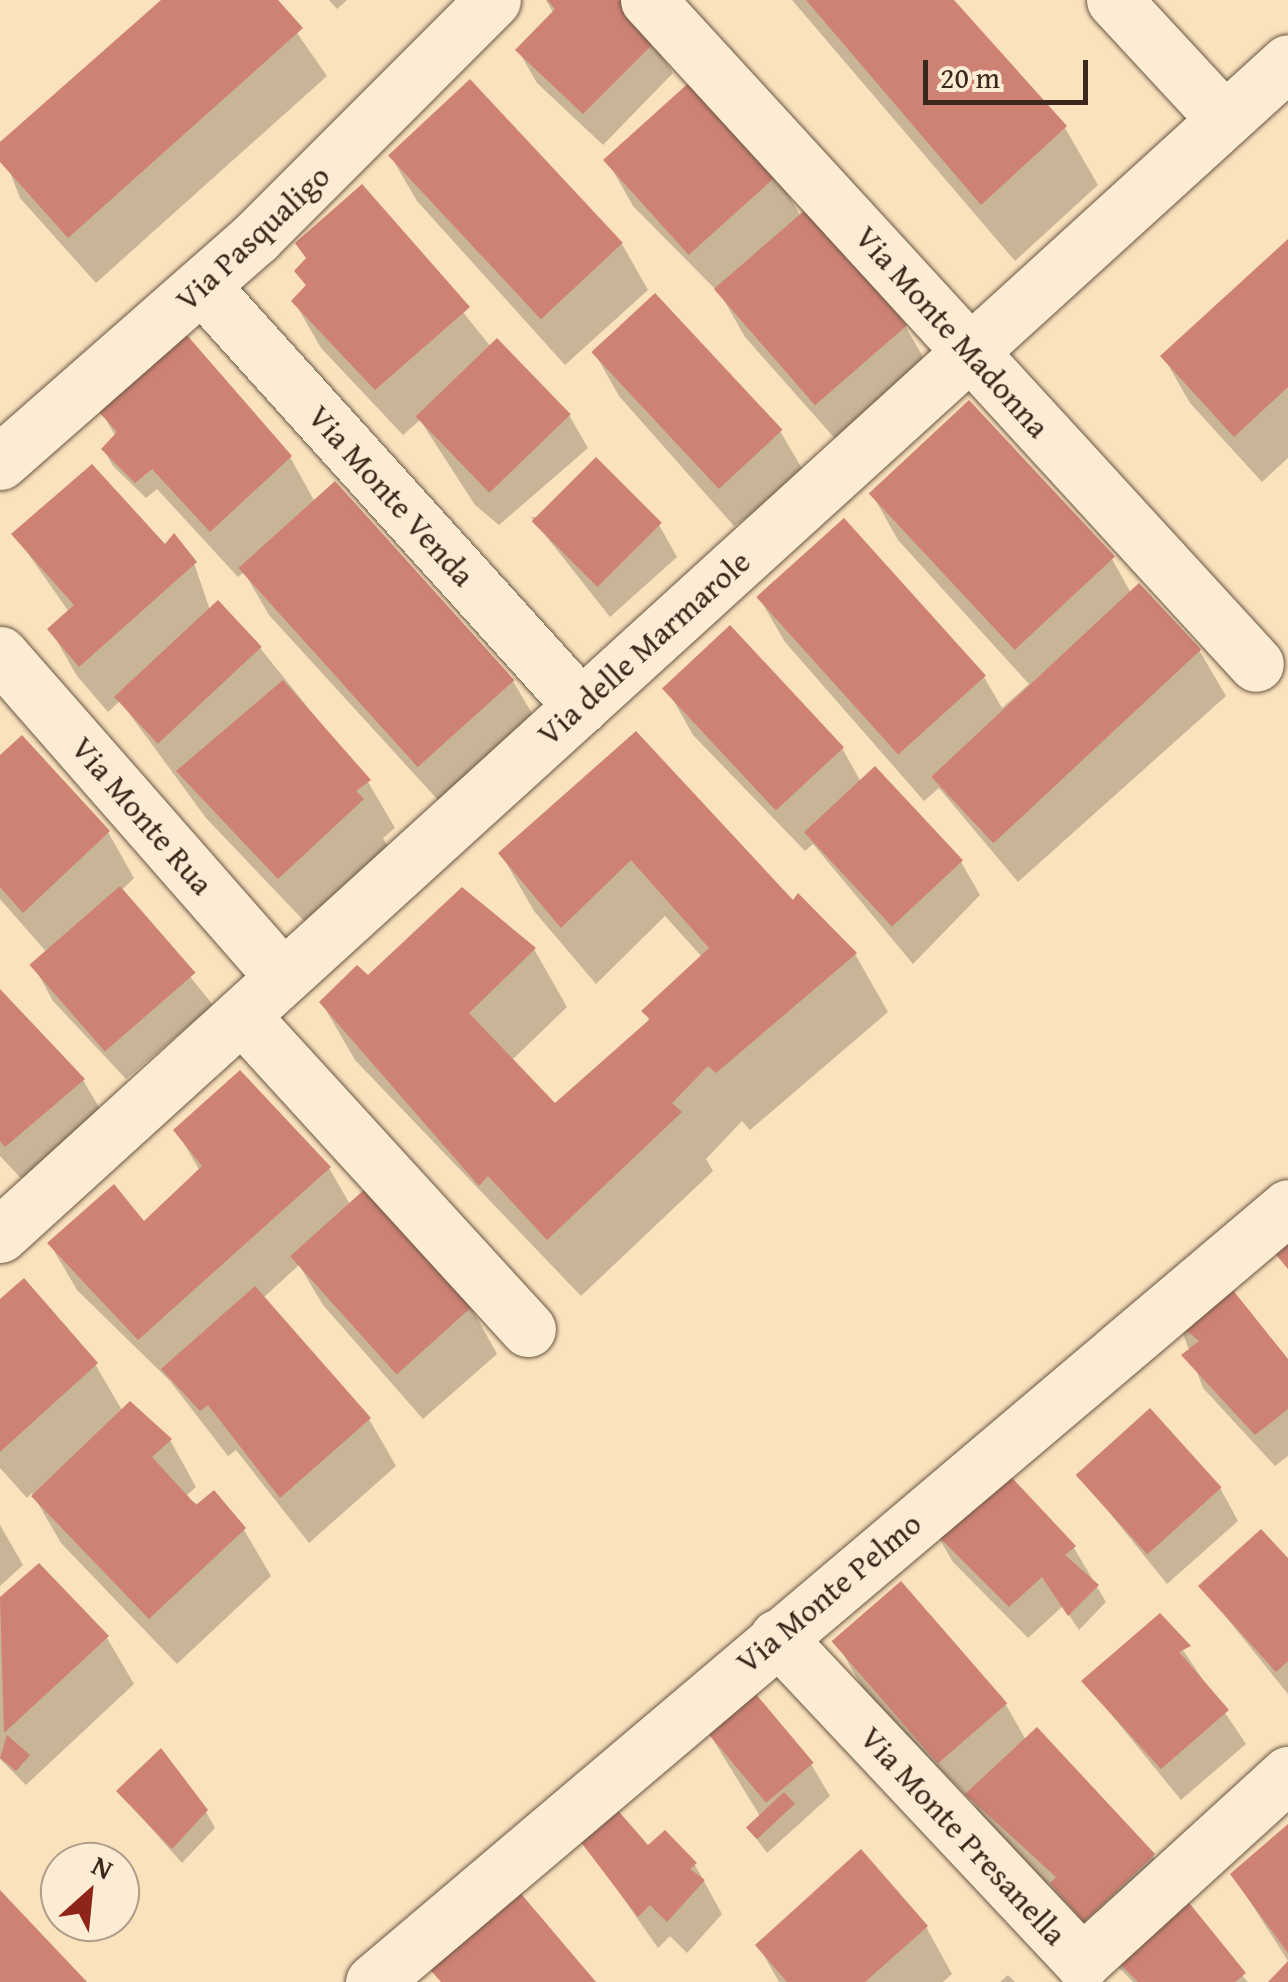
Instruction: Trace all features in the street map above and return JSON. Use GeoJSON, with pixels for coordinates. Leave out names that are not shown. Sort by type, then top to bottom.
{"type":"FeatureCollection","features":[{"type":"Feature","properties":{"kind":"street","name":"Via Pasqualigo"},"geometry":{"type":"LineString","coordinates":[[0,462],[202,286],[493,0]]}},
{"type":"Feature","properties":{"kind":"street","name":"Via Monte Madonna"},"geometry":{"type":"LineString","coordinates":[[648,0],[1256,664]]}},
{"type":"Feature","properties":{"kind":"street"},"geometry":{"type":"LineString","coordinates":[[1114,0],[1224,120]]}},
{"type":"Feature","properties":{"kind":"street","name":"Via delle Marmarole"},"geometry":{"type":"LineString","coordinates":[[0,1235],[1288,62]]}},
{"type":"Feature","properties":{"kind":"street","name":"Via Monte Venda"},"geometry":{"type":"LineString","coordinates":[[202,286],[580,706]]}},
{"type":"Feature","properties":{"kind":"street","name":"Via Monte Rua"},"geometry":{"type":"LineString","coordinates":[[0,654],[284,977]]}},
{"type":"Feature","properties":{"kind":"street"},"geometry":{"type":"LineString","coordinates":[[242,1016],[528,1329]]}},
{"type":"Feature","properties":{"kind":"street","name":"Via Monte Pelmo"},"geometry":{"type":"LineString","coordinates":[[373,1982],[1288,1207]]}},
{"type":"Feature","properties":{"kind":"street","name":"Via Monte Presanella"},"geometry":{"type":"LineString","coordinates":[[777,1637],[1082,1962],[1288,1774]]}},
{"type":"Feature","properties":{"kind":"building"},"geometry":{"type":"Polygon","coordinates":[[[161,0],[278,0],[303,28],[68,238],[0,162],[0,142],[161,0]]]}},
{"type":"Feature","properties":{"kind":"building"},"geometry":{"type":"Polygon","coordinates":[[[547,0],[628,0],[657,40],[583,114],[515,50],[555,9],[547,0]]]}},
{"type":"Feature","properties":{"kind":"building"},"geometry":{"type":"Polygon","coordinates":[[[806,0],[954,0],[1067,126],[981,205],[806,0]]]}},
{"type":"Feature","properties":{"kind":"building"},"geometry":{"type":"Polygon","coordinates":[[[470,79],[623,243],[541,319],[388,155],[470,79]]]}},
{"type":"Feature","properties":{"kind":"building"},"geometry":{"type":"Polygon","coordinates":[[[693,79],[779,174],[689,255],[603,160],[693,79]]]}},
{"type":"Feature","properties":{"kind":"building"},"geometry":{"type":"Polygon","coordinates":[[[362,184],[470,307],[375,390],[291,301],[306,285],[294,271],[306,258],[295,243],[362,184]]]}},
{"type":"Feature","properties":{"kind":"building"},"geometry":{"type":"Polygon","coordinates":[[[806,209],[907,325],[815,405],[714,289],[806,209]]]}},
{"type":"Feature","properties":{"kind":"building"},"geometry":{"type":"Polygon","coordinates":[[[1288,239],[1288,387],[1234,437],[1160,356],[1288,239]]]}},
{"type":"Feature","properties":{"kind":"building"},"geometry":{"type":"Polygon","coordinates":[[[655,293],[783,430],[719,489],[591,352],[655,293]]]}},
{"type":"Feature","properties":{"kind":"building"},"geometry":{"type":"Polygon","coordinates":[[[186,334],[292,456],[210,532],[152,469],[135,483],[101,449],[117,432],[98,411],[186,334]]]}},
{"type":"Feature","properties":{"kind":"building"},"geometry":{"type":"Polygon","coordinates":[[[497,338],[571,414],[489,493],[416,416],[497,338]]]}},
{"type":"Feature","properties":{"kind":"building"},"geometry":{"type":"Polygon","coordinates":[[[969,400],[1115,557],[1015,650],[869,493],[969,400]]]}},
{"type":"Feature","properties":{"kind":"building"},"geometry":{"type":"Polygon","coordinates":[[[596,457],[662,523],[597,587],[532,521],[596,457]]]}},
{"type":"Feature","properties":{"kind":"building"},"geometry":{"type":"Polygon","coordinates":[[[92,464],[165,544],[174,533],[197,562],[79,667],[47,629],[74,605],[11,534],[92,464]]]}},
{"type":"Feature","properties":{"kind":"building"},"geometry":{"type":"Polygon","coordinates":[[[335,481],[514,680],[418,767],[238,568],[335,481]]]}},
{"type":"Feature","properties":{"kind":"building"},"geometry":{"type":"Polygon","coordinates":[[[844,518],[986,676],[898,755],[756,597],[844,518]]]}},
{"type":"Feature","properties":{"kind":"building"},"geometry":{"type":"Polygon","coordinates":[[[1139,583],[1201,650],[993,843],[931,777],[1139,583]]]}},
{"type":"Feature","properties":{"kind":"building"},"geometry":{"type":"Polygon","coordinates":[[[218,600],[262,647],[158,744],[114,697],[218,600]]]}},
{"type":"Feature","properties":{"kind":"building"},"geometry":{"type":"Polygon","coordinates":[[[730,625],[844,747],[776,811],[662,688],[730,625]]]}},
{"type":"Feature","properties":{"kind":"building"},"geometry":{"type":"Polygon","coordinates":[[[283,680],[371,780],[356,791],[364,799],[278,879],[176,771],[283,680]]]}},
{"type":"Feature","properties":{"kind":"building"},"geometry":{"type":"Polygon","coordinates":[[[636,731],[793,900],[798,893],[857,953],[716,1073],[708,1066],[672,1103],[682,1112],[547,1240],[488,1176],[479,1186],[319,1002],[357,965],[368,975],[462,887],[536,948],[469,1013],[555,1103],[650,1019],[641,1011],[709,948],[631,860],[561,928],[498,853],[636,731]]]}},
{"type":"Feature","properties":{"kind":"building"},"geometry":{"type":"Polygon","coordinates":[[[22,735],[110,831],[23,913],[0,887],[0,755],[22,735]]]}},
{"type":"Feature","properties":{"kind":"building"},"geometry":{"type":"Polygon","coordinates":[[[875,766],[963,860],[892,926],[804,832],[875,766]]]}},
{"type":"Feature","properties":{"kind":"building"},"geometry":{"type":"Polygon","coordinates":[[[120,886],[195,973],[105,1052],[29,965],[120,886]]]}},
{"type":"Feature","properties":{"kind":"building"},"geometry":{"type":"Polygon","coordinates":[[[0,989],[85,1079],[5,1147],[0,1141],[0,989]]]}},
{"type":"Feature","properties":{"kind":"building"},"geometry":{"type":"Polygon","coordinates":[[[240,1070],[331,1167],[138,1340],[47,1243],[114,1184],[144,1221],[202,1166],[173,1130],[240,1070]]]}},
{"type":"Feature","properties":{"kind":"building"},"geometry":{"type":"Polygon","coordinates":[[[366,1188],[472,1306],[397,1374],[290,1256],[366,1188]]]}},
{"type":"Feature","properties":{"kind":"building"},"geometry":{"type":"Polygon","coordinates":[[[1288,1225],[1288,1269],[1267,1244],[1288,1225]]]}},
{"type":"Feature","properties":{"kind":"building"},"geometry":{"type":"Polygon","coordinates":[[[24,1278],[98,1363],[0,1452],[0,1299],[24,1278]]]}},
{"type":"Feature","properties":{"kind":"building"},"geometry":{"type":"Polygon","coordinates":[[[1224,1279],[1288,1359],[1288,1409],[1255,1435],[1181,1355],[1199,1341],[1174,1320],[1224,1279]]]}},
{"type":"Feature","properties":{"kind":"building"},"geometry":{"type":"Polygon","coordinates":[[[255,1286],[371,1418],[280,1498],[208,1405],[200,1411],[161,1369],[255,1286]]]}},
{"type":"Feature","properties":{"kind":"building"},"geometry":{"type":"Polygon","coordinates":[[[130,1401],[172,1439],[152,1457],[196,1505],[214,1490],[246,1528],[149,1619],[31,1496],[130,1401]]]}},
{"type":"Feature","properties":{"kind":"building"},"geometry":{"type":"Polygon","coordinates":[[[1150,1408],[1222,1488],[1147,1554],[1076,1475],[1150,1408]]]}},
{"type":"Feature","properties":{"kind":"building"},"geometry":{"type":"Polygon","coordinates":[[[1001,1466],[1076,1546],[1065,1555],[1099,1585],[1068,1616],[1042,1577],[1009,1607],[931,1529],[1001,1466]]]}},
{"type":"Feature","properties":{"kind":"building"},"geometry":{"type":"Polygon","coordinates":[[[1261,1529],[1288,1558],[1288,1661],[1276,1672],[1198,1586],[1261,1529]]]}},
{"type":"Feature","properties":{"kind":"building"},"geometry":{"type":"Polygon","coordinates":[[[39,1563],[109,1636],[4,1733],[0,1597],[39,1563]]]}},
{"type":"Feature","properties":{"kind":"building"},"geometry":{"type":"Polygon","coordinates":[[[901,1581],[1007,1703],[938,1764],[832,1641],[901,1581]]]}},
{"type":"Feature","properties":{"kind":"building"},"geometry":{"type":"Polygon","coordinates":[[[1160,1613],[1191,1646],[1179,1652],[1229,1710],[1161,1769],[1081,1681],[1160,1613]]]}},
{"type":"Feature","properties":{"kind":"building"},"geometry":{"type":"Polygon","coordinates":[[[750,1687],[814,1763],[766,1803],[703,1727],[750,1687]]]}},
{"type":"Feature","properties":{"kind":"building"},"geometry":{"type":"Polygon","coordinates":[[[1037,1727],[1155,1854],[1084,1922],[1050,1883],[1056,1877],[965,1794],[1037,1727]]]}},
{"type":"Feature","properties":{"kind":"building"},"geometry":{"type":"Polygon","coordinates":[[[7,1735],[30,1755],[16,1771],[0,1758],[7,1735]]]}},
{"type":"Feature","properties":{"kind":"building"},"geometry":{"type":"Polygon","coordinates":[[[161,1748],[208,1810],[172,1849],[116,1791],[161,1748]]]}},
{"type":"Feature","properties":{"kind":"building"},"geometry":{"type":"Polygon","coordinates":[[[784,1792],[795,1804],[757,1839],[746,1827],[784,1792]]]}},
{"type":"Feature","properties":{"kind":"building"},"geometry":{"type":"Polygon","coordinates":[[[614,1806],[648,1845],[665,1830],[697,1863],[690,1869],[705,1880],[667,1922],[650,1905],[638,1917],[580,1841],[614,1806]]]}},
{"type":"Feature","properties":{"kind":"building"},"geometry":{"type":"Polygon","coordinates":[[[1288,1824],[1288,1953],[1230,1874],[1288,1824]]]}},
{"type":"Feature","properties":{"kind":"building"},"geometry":{"type":"Polygon","coordinates":[[[861,1849],[928,1926],[865,1982],[787,1982],[755,1945],[861,1849]]]}},
{"type":"Feature","properties":{"kind":"building"},"geometry":{"type":"Polygon","coordinates":[[[517,1889],[596,1982],[441,1982],[426,1965],[517,1889]]]}},
{"type":"Feature","properties":{"kind":"building"},"geometry":{"type":"Polygon","coordinates":[[[0,1890],[40,1932],[40,1942],[49,1942],[87,1982],[0,1982],[0,1890]]]}},
{"type":"Feature","properties":{"kind":"building"},"geometry":{"type":"Polygon","coordinates":[[[1186,1899],[1246,1973],[1235,1982],[1138,1982],[1118,1962],[1186,1899]]]}},
{"type":"Feature","properties":{"kind":"building"},"geometry":{"type":"Polygon","coordinates":[[[1288,1961],[1288,1982],[1268,1982],[1288,1961]]]}}]}
